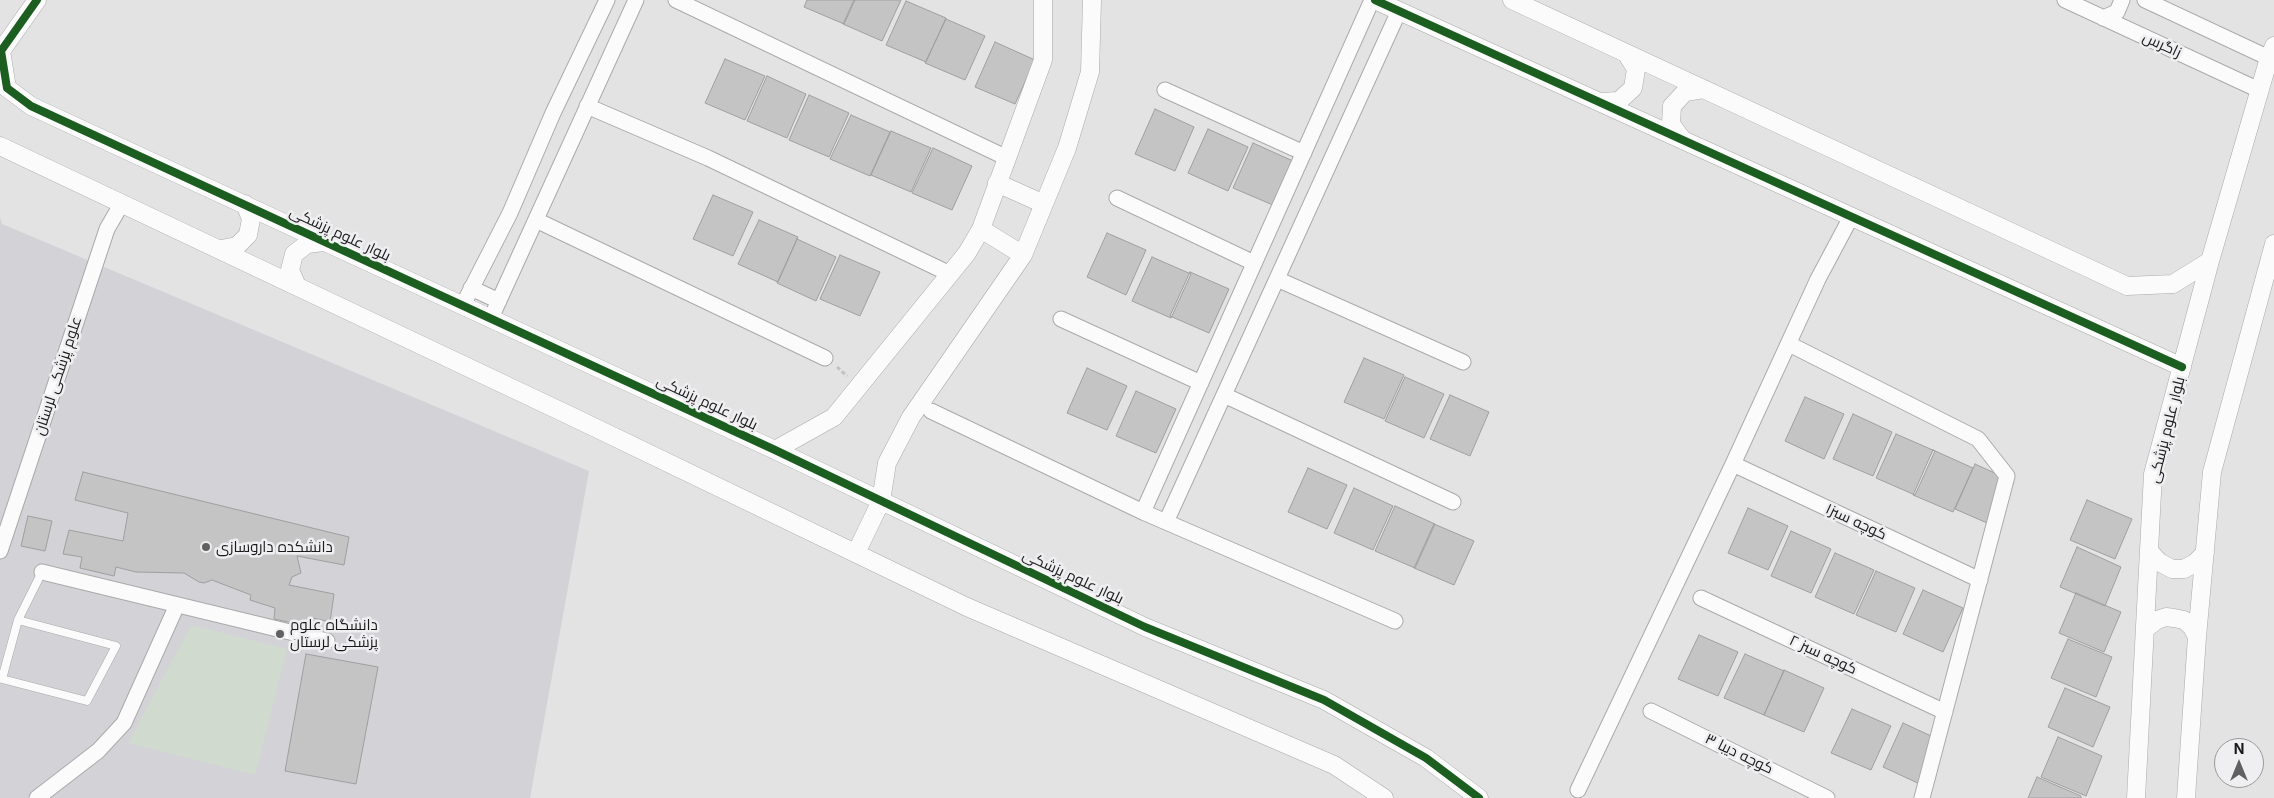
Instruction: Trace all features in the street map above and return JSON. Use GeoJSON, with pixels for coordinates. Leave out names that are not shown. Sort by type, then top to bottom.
{"type":"FeatureCollection","features":[{"type":"Feature","properties":{"kind":"street","name":"بلوار علوم پزشکی"},"geometry":{"type":"LineString","coordinates":[[36,0],[0,51],[7,88],[31,106],[776,450],[1145,627],[1324,700],[1426,758],[1479,798]]}},
{"type":"Feature","properties":{"kind":"street"},"geometry":{"type":"LineString","coordinates":[[462,305],[510,212],[553,113],[607,0]]}},
{"type":"Feature","properties":{"kind":"street"},"geometry":{"type":"LineString","coordinates":[[491,318],[636,0]]}},
{"type":"Feature","properties":{"kind":"street"},"geometry":{"type":"LineString","coordinates":[[676,0],[1007,158]]}},
{"type":"Feature","properties":{"kind":"street"},"geometry":{"type":"LineString","coordinates":[[776,450],[834,417],[967,253],[981,229],[1043,60],[1043,0]]}},
{"type":"Feature","properties":{"kind":"street"},"geometry":{"type":"LineString","coordinates":[[856,553],[881,501],[887,463],[912,417],[1023,255],[1066,148],[1090,72],[1092,0]]}},
{"type":"Feature","properties":{"kind":"street"},"geometry":{"type":"LineString","coordinates":[[1143,512],[1373,0],[2182,367]]}},
{"type":"Feature","properties":{"kind":"street"},"geometry":{"type":"LineString","coordinates":[[1512,0],[2127,286],[2173,284],[2210,261]]}},
{"type":"Feature","properties":{"kind":"street","name":"زاگرس"},"geometry":{"type":"LineString","coordinates":[[2065,0],[2259,90]]}},
{"type":"Feature","properties":{"kind":"street"},"geometry":{"type":"LineString","coordinates":[[2103,18],[2117,12],[2122,0]]}},
{"type":"Feature","properties":{"kind":"street"},"geometry":{"type":"LineString","coordinates":[[2145,0],[2271,52]]}},
{"type":"Feature","properties":{"kind":"street"},"geometry":{"type":"LineString","coordinates":[[1166,522],[1399,11]]}},
{"type":"Feature","properties":{"kind":"street","name":"بلوار علوم پزشکی"},"geometry":{"type":"LineString","coordinates":[[2136,798],[2153,474],[2210,261],[2271,52]]}},
{"type":"Feature","properties":{"kind":"street"},"geometry":{"type":"LineString","coordinates":[[1599,102],[1619,101],[1633,88],[1636,69],[1626,53]]}},
{"type":"Feature","properties":{"kind":"street"},"geometry":{"type":"LineString","coordinates":[[1682,139],[1671,124],[1672,106],[1685,92],[1704,89]]}},
{"type":"Feature","properties":{"kind":"street"},"geometry":{"type":"LineString","coordinates":[[1166,90],[1304,153]]}},
{"type":"Feature","properties":{"kind":"street"},"geometry":{"type":"LineString","coordinates":[[587,106],[708,158],[950,274]]}},
{"type":"Feature","properties":{"kind":"street"},"geometry":{"type":"LineString","coordinates":[[0,146],[221,249],[967,607],[1334,765],[1384,798]]}},
{"type":"Feature","properties":{"kind":"street"},"geometry":{"type":"LineString","coordinates":[[997,183],[1044,204]]}},
{"type":"Feature","properties":{"kind":"street"},"geometry":{"type":"LineString","coordinates":[[1117,198],[1254,263]]}},
{"type":"Feature","properties":{"kind":"street","name":"علوم پزشکی لرستان"},"geometry":{"type":"LineString","coordinates":[[0,551],[107,229],[122,203]]}},
{"type":"Feature","properties":{"kind":"street"},"geometry":{"type":"LineString","coordinates":[[221,249],[237,246],[248,235],[252,219],[245,204]]}},
{"type":"Feature","properties":{"kind":"street"},"geometry":{"type":"LineString","coordinates":[[1578,790],[1733,464],[1818,279],[1852,217]]}},
{"type":"Feature","properties":{"kind":"street"},"geometry":{"type":"LineString","coordinates":[[536,220],[825,358]]}},
{"type":"Feature","properties":{"kind":"street"},"geometry":{"type":"LineString","coordinates":[[981,229],[1023,255]]}},
{"type":"Feature","properties":{"kind":"street"},"geometry":{"type":"LineString","coordinates":[[297,286],[290,270],[294,254],[306,244],[323,242]]}},
{"type":"Feature","properties":{"kind":"street"},"geometry":{"type":"LineString","coordinates":[[2186,798],[2197,637],[2212,472],[2274,244]]}},
{"type":"Feature","properties":{"kind":"street"},"geometry":{"type":"LineString","coordinates":[[1277,279],[1463,362]]}},
{"type":"Feature","properties":{"kind":"street"},"geometry":{"type":"LineString","coordinates":[[471,288],[499,301]]}},
{"type":"Feature","properties":{"kind":"street"},"geometry":{"type":"LineString","coordinates":[[1062,320],[1201,383]]}},
{"type":"Feature","properties":{"kind":"street"},"geometry":{"type":"LineString","coordinates":[[1789,344],[1978,439],[2007,476],[1922,798]]}},
{"type":"Feature","properties":{"kind":"street"},"geometry":{"type":"LineString","coordinates":[[1224,395],[1453,502]]}},
{"type":"Feature","properties":{"kind":"street"},"geometry":{"type":"LineString","coordinates":[[931,411],[1143,512],[1395,621]]}},
{"type":"Feature","properties":{"kind":"street","name":"کوچه سبز۱"},"geometry":{"type":"LineString","coordinates":[[1733,464],[1980,580]]}},
{"type":"Feature","properties":{"kind":"street"},"geometry":{"type":"LineString","coordinates":[[2149,551],[2159,562],[2172,568],[2184,569],[2195,563],[2205,553]]}},
{"type":"Feature","properties":{"kind":"street"},"geometry":{"type":"LineString","coordinates":[[42,572],[327,640]]}},
{"type":"Feature","properties":{"kind":"street","name":"کوچه سبز ۲"},"geometry":{"type":"LineString","coordinates":[[1701,598],[1944,712]]}},
{"type":"Feature","properties":{"kind":"street"},"geometry":{"type":"LineString","coordinates":[[37,798],[98,750],[124,723],[177,604]]}},
{"type":"Feature","properties":{"kind":"street"},"geometry":{"type":"LineString","coordinates":[[2145,630],[2157,620],[2166,617],[2174,618],[2188,624],[2197,637]]}},
{"type":"Feature","properties":{"kind":"street","name":"کوچه دیبا ۳"},"geometry":{"type":"LineString","coordinates":[[1651,711],[1827,798]]}},
{"type":"Feature","properties":{"kind":"lane"},"geometry":{"type":"LineString","coordinates":[[18,620],[116,646],[87,701],[2,679],[18,620],[42,572]]}},
{"type":"Feature","properties":{"kind":"path"},"geometry":{"type":"LineString","coordinates":[[825,358],[860,386]]}},
{"type":"Feature","properties":{"kind":"shaded area","name":"دانشگاه علوم پزشکی لرستان"},"geometry":{"type":"Polygon","coordinates":[[[0,217],[2,224],[589,471],[530,798],[0,798],[0,217]]]}},
{"type":"Feature","properties":{"kind":"shaded area"},"geometry":{"type":"Polygon","coordinates":[[[191,625],[287,649],[255,775],[128,743],[191,625]]]}},
{"type":"Feature","properties":{"kind":"building"},"geometry":{"type":"Polygon","coordinates":[[[807,0],[855,0],[844,24],[804,7],[807,0]]]}},
{"type":"Feature","properties":{"kind":"building"},"geometry":{"type":"Polygon","coordinates":[[[854,0],[901,0],[882,41],[843,24],[854,0]]]}},
{"type":"Feature","properties":{"kind":"building"},"geometry":{"type":"Polygon","coordinates":[[[906,1],[946,18],[926,62],[886,45],[906,1]]]}},
{"type":"Feature","properties":{"kind":"building"},"geometry":{"type":"Polygon","coordinates":[[[946,19],[985,36],[965,80],[925,63],[946,19]]]}},
{"type":"Feature","properties":{"kind":"building"},"geometry":{"type":"Polygon","coordinates":[[[995,42],[1035,60],[1015,104],[975,87],[995,42]]]}},
{"type":"Feature","properties":{"kind":"building"},"geometry":{"type":"Polygon","coordinates":[[[725,59],[765,76],[745,120],[705,103],[725,59]]]}},
{"type":"Feature","properties":{"kind":"building"},"geometry":{"type":"Polygon","coordinates":[[[767,76],[806,94],[787,138],[747,121],[767,76]]]}},
{"type":"Feature","properties":{"kind":"building"},"geometry":{"type":"Polygon","coordinates":[[[809,95],[849,113],[829,157],[789,140],[809,95]]]}},
{"type":"Feature","properties":{"kind":"building"},"geometry":{"type":"Polygon","coordinates":[[[1155,109],[1194,127],[1175,171],[1135,154],[1155,109]]]}},
{"type":"Feature","properties":{"kind":"building"},"geometry":{"type":"Polygon","coordinates":[[[851,115],[890,132],[870,176],[830,159],[851,115]]]}},
{"type":"Feature","properties":{"kind":"building"},"geometry":{"type":"Polygon","coordinates":[[[1208,129],[1248,147],[1228,191],[1188,173],[1208,129]]]}},
{"type":"Feature","properties":{"kind":"building"},"geometry":{"type":"Polygon","coordinates":[[[891,131],[931,148],[911,192],[871,175],[891,131]]]}},
{"type":"Feature","properties":{"kind":"building"},"geometry":{"type":"Polygon","coordinates":[[[1253,143],[1293,161],[1273,205],[1233,188],[1253,143]]]}},
{"type":"Feature","properties":{"kind":"building"},"geometry":{"type":"Polygon","coordinates":[[[933,148],[972,166],[952,210],[912,193],[933,148]]]}},
{"type":"Feature","properties":{"kind":"building"},"geometry":{"type":"Polygon","coordinates":[[[713,195],[753,212],[733,256],[693,239],[713,195]]]}},
{"type":"Feature","properties":{"kind":"building"},"geometry":{"type":"Polygon","coordinates":[[[759,220],[798,237],[778,282],[738,264],[759,220]]]}},
{"type":"Feature","properties":{"kind":"building"},"geometry":{"type":"Polygon","coordinates":[[[1107,233],[1146,250],[1126,295],[1087,277],[1107,233]]]}},
{"type":"Feature","properties":{"kind":"building"},"geometry":{"type":"Polygon","coordinates":[[[797,239],[836,257],[816,301],[777,283],[797,239]]]}},
{"type":"Feature","properties":{"kind":"building"},"geometry":{"type":"Polygon","coordinates":[[[840,255],[880,272],[860,316],[820,299],[840,255]]]}},
{"type":"Feature","properties":{"kind":"building"},"geometry":{"type":"Polygon","coordinates":[[[1152,257],[1191,274],[1171,318],[1132,301],[1152,257]]]}},
{"type":"Feature","properties":{"kind":"building"},"geometry":{"type":"Polygon","coordinates":[[[1190,272],[1229,289],[1209,333],[1170,316],[1190,272]]]}},
{"type":"Feature","properties":{"kind":"building"},"geometry":{"type":"Polygon","coordinates":[[[1364,358],[1404,375],[1384,419],[1344,402],[1364,358]]]}},
{"type":"Feature","properties":{"kind":"building"},"geometry":{"type":"Polygon","coordinates":[[[1087,368],[1127,386],[1107,430],[1067,413],[1087,368]]]}},
{"type":"Feature","properties":{"kind":"building"},"geometry":{"type":"Polygon","coordinates":[[[1405,377],[1444,394],[1424,438],[1385,421],[1405,377]]]}},
{"type":"Feature","properties":{"kind":"building"},"geometry":{"type":"Polygon","coordinates":[[[1136,391],[1176,409],[1156,453],[1116,436],[1136,391]]]}},
{"type":"Feature","properties":{"kind":"building"},"geometry":{"type":"Polygon","coordinates":[[[1450,395],[1489,412],[1470,456],[1430,439],[1450,395]]]}},
{"type":"Feature","properties":{"kind":"building"},"geometry":{"type":"Polygon","coordinates":[[[1805,397],[1844,414],[1824,459],[1785,441],[1805,397]]]}},
{"type":"Feature","properties":{"kind":"building"},"geometry":{"type":"Polygon","coordinates":[[[1853,414],[1892,432],[1873,476],[1833,459],[1853,414]]]}},
{"type":"Feature","properties":{"kind":"building"},"geometry":{"type":"Polygon","coordinates":[[[1896,434],[1935,451],[1915,495],[1876,478],[1896,434]]]}},
{"type":"Feature","properties":{"kind":"building"},"geometry":{"type":"Polygon","coordinates":[[[1933,450],[1973,468],[1953,512],[1913,495],[1933,450]]]}},
{"type":"Feature","properties":{"kind":"building"},"geometry":{"type":"Polygon","coordinates":[[[1975,464],[2014,482],[1994,526],[1955,509],[1975,464]]]}},
{"type":"Feature","properties":{"kind":"building"},"geometry":{"type":"Polygon","coordinates":[[[1308,468],[1347,485],[1327,529],[1288,512],[1308,468]]]}},
{"type":"Feature","properties":{"kind":"building","name":"دانشکده داروسازی"},"geometry":{"type":"Polygon","coordinates":[[[83,472],[349,537],[344,565],[297,556],[301,573],[292,577],[289,585],[334,594],[330,622],[313,618],[312,627],[274,619],[275,608],[250,600],[251,595],[212,580],[204,583],[199,582],[184,573],[136,572],[116,567],[114,576],[80,568],[82,557],[63,554],[69,530],[123,541],[128,513],[75,500],[83,472]]]}},
{"type":"Feature","properties":{"kind":"building"},"geometry":{"type":"Polygon","coordinates":[[[1354,488],[1393,506],[1373,550],[1334,533],[1354,488]]]}},
{"type":"Feature","properties":{"kind":"building"},"geometry":{"type":"Polygon","coordinates":[[[2087,500],[2132,519],[2115,559],[2070,540],[2087,500]]]}},
{"type":"Feature","properties":{"kind":"building"},"geometry":{"type":"Polygon","coordinates":[[[1395,506],[1435,524],[1415,568],[1375,551],[1395,506]]]}},
{"type":"Feature","properties":{"kind":"building"},"geometry":{"type":"Polygon","coordinates":[[[1748,508],[1788,526],[1768,570],[1728,553],[1748,508]]]}},
{"type":"Feature","properties":{"kind":"building"},"geometry":{"type":"Polygon","coordinates":[[[28,516],[52,521],[45,551],[21,546],[28,516]]]}},
{"type":"Feature","properties":{"kind":"building"},"geometry":{"type":"Polygon","coordinates":[[[1434,524],[1474,541],[1454,585],[1414,568],[1434,524]]]}},
{"type":"Feature","properties":{"kind":"building"},"geometry":{"type":"Polygon","coordinates":[[[1791,531],[1831,549],[1811,593],[1771,576],[1791,531]]]}},
{"type":"Feature","properties":{"kind":"building"},"geometry":{"type":"Polygon","coordinates":[[[2077,547],[2121,567],[2105,606],[2060,587],[2077,547]]]}},
{"type":"Feature","properties":{"kind":"building"},"geometry":{"type":"Polygon","coordinates":[[[1835,553],[1874,570],[1854,614],[1815,597],[1835,553]]]}},
{"type":"Feature","properties":{"kind":"building"},"geometry":{"type":"Polygon","coordinates":[[[1876,571],[1915,588],[1896,632],[1856,615],[1876,571]]]}},
{"type":"Feature","properties":{"kind":"building"},"geometry":{"type":"Polygon","coordinates":[[[1923,590],[1963,608],[1943,652],[1903,634],[1923,590]]]}},
{"type":"Feature","properties":{"kind":"building"},"geometry":{"type":"Polygon","coordinates":[[[2076,593],[2121,612],[2104,652],[2059,633],[2076,593]]]}},
{"type":"Feature","properties":{"kind":"building"},"geometry":{"type":"Polygon","coordinates":[[[1699,635],[1738,652],[1718,696],[1678,679],[1699,635]]]}},
{"type":"Feature","properties":{"kind":"building"},"geometry":{"type":"Polygon","coordinates":[[[2068,639],[2112,657],[2096,697],[2051,678],[2068,639]]]}},
{"type":"Feature","properties":{"kind":"building"},"geometry":{"type":"Polygon","coordinates":[[[306,654],[378,667],[356,784],[285,771],[306,654]]]}},
{"type":"Feature","properties":{"kind":"building"},"geometry":{"type":"Polygon","coordinates":[[[1745,654],[1784,671],[1764,715],[1724,698],[1745,654]]]}},
{"type":"Feature","properties":{"kind":"building"},"geometry":{"type":"Polygon","coordinates":[[[1784,670],[1824,688],[1804,732],[1764,715],[1784,670]]]}},
{"type":"Feature","properties":{"kind":"building"},"geometry":{"type":"Polygon","coordinates":[[[2065,688],[2110,707],[2093,747],[2048,727],[2065,688]]]}},
{"type":"Feature","properties":{"kind":"building"},"geometry":{"type":"Polygon","coordinates":[[[1852,709],[1891,726],[1871,770],[1831,753],[1852,709]]]}},
{"type":"Feature","properties":{"kind":"building"},"geometry":{"type":"Polygon","coordinates":[[[1903,723],[1942,741],[1922,785],[1883,767],[1903,723]]]}},
{"type":"Feature","properties":{"kind":"building"},"geometry":{"type":"Polygon","coordinates":[[[2058,737],[2102,756],[2086,796],[2041,777],[2058,737]]]}},
{"type":"Feature","properties":{"kind":"building"},"geometry":{"type":"Polygon","coordinates":[[[2037,777],[2081,796],[2081,798],[2028,798],[2037,777]]]}},
{"type":"Feature","properties":{"kind":"cycle path"},"geometry":{"type":"LineString","coordinates":[[37,0],[1,51],[7,88],[31,106],[775,450],[1145,627],[1324,700],[1426,758],[1479,798]]}},
{"type":"Feature","properties":{"kind":"cycle path"},"geometry":{"type":"LineString","coordinates":[[1375,0],[2182,367]]}},
{"type":"Feature","properties":{"kind":"place","name":"دانشکده داروسازی"},"geometry":{"type":"Point","coordinates":[206,547]}},
{"type":"Feature","properties":{"kind":"place","name":"دانشگاه علوم پزشکی لرستان"},"geometry":{"type":"Point","coordinates":[280,634]}}]}
